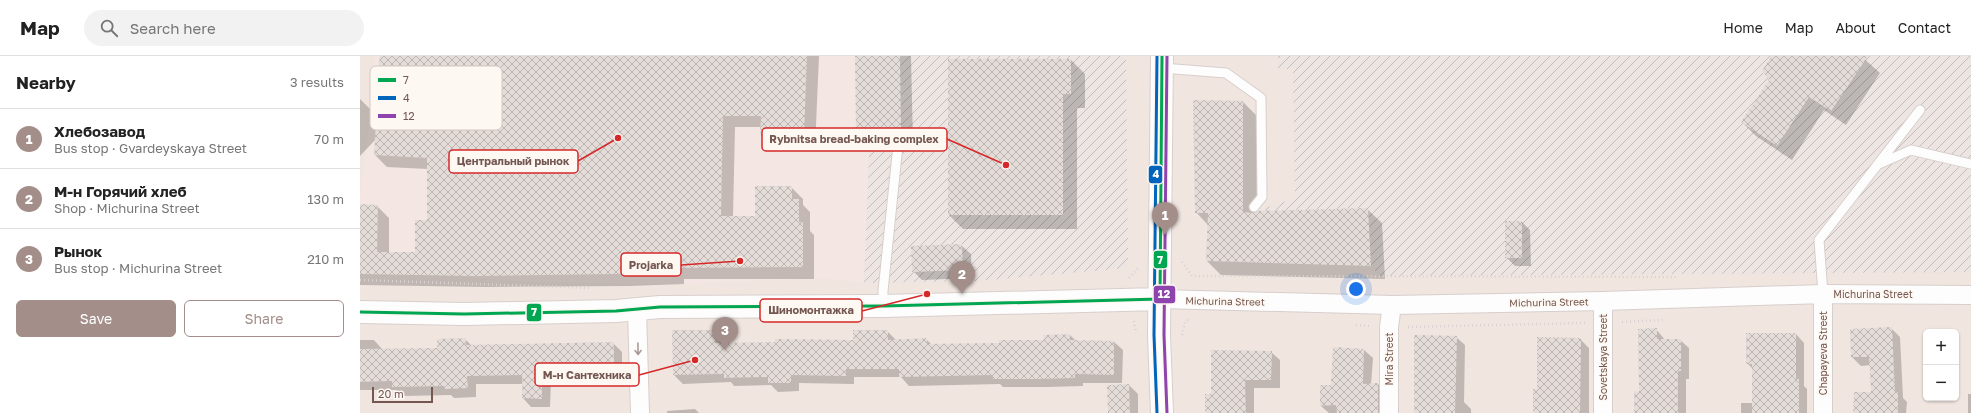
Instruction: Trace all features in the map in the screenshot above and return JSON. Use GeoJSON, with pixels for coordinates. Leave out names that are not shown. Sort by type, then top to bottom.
{"type":"FeatureCollection","features":[{"type":"Feature","properties":{"kind":"street"},"geometry":{"type":"LineString","coordinates":[[1162,62],[1160,299],[1162,413]]}},
{"type":"Feature","properties":{"kind":"street","name":"Michurina Street"},"geometry":{"type":"LineString","coordinates":[[360,312],[464,314],[637,310],[660,307],[883,306],[1160,299],[1392,305],[1603,301],[1823,294],[1971,295]]}},
{"type":"Feature","properties":{"kind":"street","name":"Chapayeva Street"},"geometry":{"type":"LineString","coordinates":[[1823,294],[1823,413]]}},
{"type":"Feature","properties":{"kind":"street","name":"Sovetskaya Street"},"geometry":{"type":"LineString","coordinates":[[1603,301],[1603,413]]}},
{"type":"Feature","properties":{"kind":"street","name":"Mira Street"},"geometry":{"type":"LineString","coordinates":[[1389,413],[1389,327],[1392,305]]}},
{"type":"Feature","properties":{"kind":"street"},"geometry":{"type":"LineString","coordinates":[[637,310],[640,413]]}},
{"type":"Feature","properties":{"kind":"lane"},"geometry":{"type":"LineString","coordinates":[[1162,62],[1226,73],[1262,98],[1262,197],[1254,207]]}},
{"type":"Feature","properties":{"kind":"lane"},"geometry":{"type":"LineString","coordinates":[[1823,294],[1818,240],[1920,110]]}},
{"type":"Feature","properties":{"kind":"lane"},"geometry":{"type":"LineString","coordinates":[[883,306],[883,291],[898,145]]}},
{"type":"Feature","properties":{"kind":"lane"},"geometry":{"type":"LineString","coordinates":[[1878,164],[1911,150],[1971,164]]}},
{"type":"Feature","properties":{"kind":"path"},"geometry":{"type":"LineString","coordinates":[[1181,262],[1192,276],[1678,278]]}},
{"type":"Feature","properties":{"kind":"path"},"geometry":{"type":"LineString","coordinates":[[1123,280],[1130,278],[1139,267]]}},
{"type":"Feature","properties":{"kind":"path"},"geometry":{"type":"LineString","coordinates":[[360,280],[597,289]]}},
{"type":"Feature","properties":{"kind":"path"},"geometry":{"type":"LineString","coordinates":[[1182,343],[1185,322],[1193,316]]}},
{"type":"Feature","properties":{"kind":"path"},"geometry":{"type":"LineString","coordinates":[[1350,325],[1389,327],[1602,323],[1665,320]]}},
{"type":"Feature","properties":{"kind":"shaded area"},"geometry":{"type":"Polygon","coordinates":[[[360,56],[1971,56],[1971,413],[360,413],[360,56]]]}},
{"type":"Feature","properties":{"kind":"shaded area"},"geometry":{"type":"Polygon","coordinates":[[[375,56],[873,56],[864,283],[817,278],[691,284],[645,284],[517,281],[412,273],[360,272],[360,193],[370,119],[370,130],[502,130],[502,66],[374,66],[375,56]]]}},
{"type":"Feature","properties":{"kind":"shaded area"},"geometry":{"type":"Polygon","coordinates":[[[873,56],[1126,56],[1128,268],[976,281],[864,283],[873,56]]]}},
{"type":"Feature","properties":{"kind":"shaded area"},"geometry":{"type":"Polygon","coordinates":[[[1278,56],[1971,56],[1971,272],[1380,276],[1371,266],[1367,208],[1256,211],[1295,198],[1293,69],[1278,69],[1278,56]]]}},
{"type":"Feature","properties":{"kind":"building"},"geometry":{"type":"Polygon","coordinates":[[[380,56],[807,56],[804,137],[760,135],[761,116],[723,116],[721,216],[755,216],[755,186],[792,186],[792,199],[799,199],[799,222],[803,222],[803,267],[672,268],[673,272],[616,274],[475,276],[360,274],[360,204],[378,205],[377,252],[415,252],[415,220],[427,220],[427,158],[374,155],[376,130],[502,130],[502,66],[379,66],[380,56]]]}},
{"type":"Feature","properties":{"kind":"building"},"geometry":{"type":"Polygon","coordinates":[[[855,56],[900,56],[901,130],[856,131],[855,56]]]}},
{"type":"Feature","properties":{"kind":"building"},"geometry":{"type":"Polygon","coordinates":[[[1771,56],[1868,56],[1831,111],[1809,97],[1777,146],[1741,122],[1769,80],[1762,71],[1771,56]]]}},
{"type":"Feature","properties":{"kind":"building"},"geometry":{"type":"Polygon","coordinates":[[[948,59],[1071,59],[1071,94],[1063,94],[1063,215],[948,215],[948,59]]]}},
{"type":"Feature","properties":{"kind":"building"},"geometry":{"type":"Polygon","coordinates":[[[1193,100],[1243,101],[1243,212],[1253,213],[1258,211],[1368,208],[1371,266],[1206,261],[1208,213],[1195,213],[1193,100]]]}},
{"type":"Feature","properties":{"kind":"building"},"geometry":{"type":"Polygon","coordinates":[[[1505,221],[1522,221],[1522,258],[1505,258],[1505,221]]]}},
{"type":"Feature","properties":{"kind":"building"},"geometry":{"type":"Polygon","coordinates":[[[962,244],[963,270],[912,272],[911,246],[962,244]]]}},
{"type":"Feature","properties":{"kind":"building"},"geometry":{"type":"Polygon","coordinates":[[[1892,327],[1895,392],[1898,392],[1898,413],[1853,413],[1854,392],[1871,392],[1869,357],[1851,357],[1850,329],[1892,327]]]}},
{"type":"Feature","properties":{"kind":"building"},"geometry":{"type":"Polygon","coordinates":[[[1657,328],[1657,339],[1681,339],[1681,371],[1678,371],[1678,413],[1634,413],[1634,391],[1639,392],[1638,329],[1657,328]]]}},
{"type":"Feature","properties":{"kind":"building"},"geometry":{"type":"Polygon","coordinates":[[[672,330],[715,330],[715,343],[775,342],[775,339],[853,340],[853,330],[888,330],[888,340],[927,338],[927,344],[999,343],[999,340],[1044,340],[1043,335],[1070,334],[1070,340],[1114,341],[1114,375],[1075,374],[1075,378],[1037,379],[993,379],[993,375],[899,377],[899,369],[846,369],[846,376],[791,375],[791,383],[768,383],[768,377],[724,378],[724,374],[673,375],[672,330]]]}},
{"type":"Feature","properties":{"kind":"building"},"geometry":{"type":"Polygon","coordinates":[[[1746,333],[1796,333],[1796,379],[1799,379],[1799,413],[1752,413],[1752,364],[1746,364],[1746,333]]]}},
{"type":"Feature","properties":{"kind":"building"},"geometry":{"type":"Polygon","coordinates":[[[1414,335],[1457,336],[1455,413],[1414,413],[1414,335]]]}},
{"type":"Feature","properties":{"kind":"building"},"geometry":{"type":"Polygon","coordinates":[[[1537,337],[1581,338],[1580,413],[1533,413],[1533,389],[1537,389],[1537,337]]]}},
{"type":"Feature","properties":{"kind":"building"},"geometry":{"type":"Polygon","coordinates":[[[466,338],[466,345],[614,342],[614,372],[542,372],[542,399],[522,398],[522,375],[467,376],[468,388],[445,389],[444,386],[392,387],[392,381],[360,382],[360,349],[437,348],[437,339],[466,338]]]}},
{"type":"Feature","properties":{"kind":"building"},"geometry":{"type":"Polygon","coordinates":[[[1333,347],[1364,349],[1363,384],[1378,383],[1378,413],[1337,413],[1336,405],[1320,406],[1320,385],[1331,385],[1333,347]]]}},
{"type":"Feature","properties":{"kind":"building"},"geometry":{"type":"Polygon","coordinates":[[[1211,350],[1272,351],[1271,380],[1245,380],[1246,413],[1205,413],[1205,394],[1211,394],[1211,350]]]}},
{"type":"Feature","properties":{"kind":"building"},"geometry":{"type":"Polygon","coordinates":[[[1129,384],[1130,413],[1108,413],[1107,385],[1129,384]]]}},
{"type":"Feature","properties":{"kind":"transit line","name":"4"},"geometry":{"type":"LineString","coordinates":[[1157,56],[1154,335],[1157,413]]}},
{"type":"Feature","properties":{"kind":"transit line","name":"7"},"geometry":{"type":"LineString","coordinates":[[360,312],[464,314],[616,311],[660,307],[883,306],[1160,299],[1162,56]]}},
{"type":"Feature","properties":{"kind":"transit line","name":"12"},"geometry":{"type":"LineString","coordinates":[[1167,56],[1164,335],[1167,413]]}},
{"type":"Feature","properties":{"kind":"place","name":"Центральный рынок"},"geometry":{"type":"Point","coordinates":[618,138]}},
{"type":"Feature","properties":{"kind":"place","name":"Rybnitsa bread-baking complex"},"geometry":{"type":"Point","coordinates":[1006,165]}},
{"type":"Feature","properties":{"kind":"place","name":"Хлебозавод"},"geometry":{"type":"Point","coordinates":[1165,235]}},
{"type":"Feature","properties":{"kind":"place","name":"Projarka"},"geometry":{"type":"Point","coordinates":[740,261]}},
{"type":"Feature","properties":{"kind":"place","name":"Шиномонтажка"},"geometry":{"type":"Point","coordinates":[927,294]}},
{"type":"Feature","properties":{"kind":"place","name":"М-н Горячий хлеб"},"geometry":{"type":"Point","coordinates":[962,294]}},
{"type":"Feature","properties":{"kind":"place","name":"Рынок"},"geometry":{"type":"Point","coordinates":[725,350]}},
{"type":"Feature","properties":{"kind":"place","name":"М-н Сантехника"},"geometry":{"type":"Point","coordinates":[695,360]}}]}
